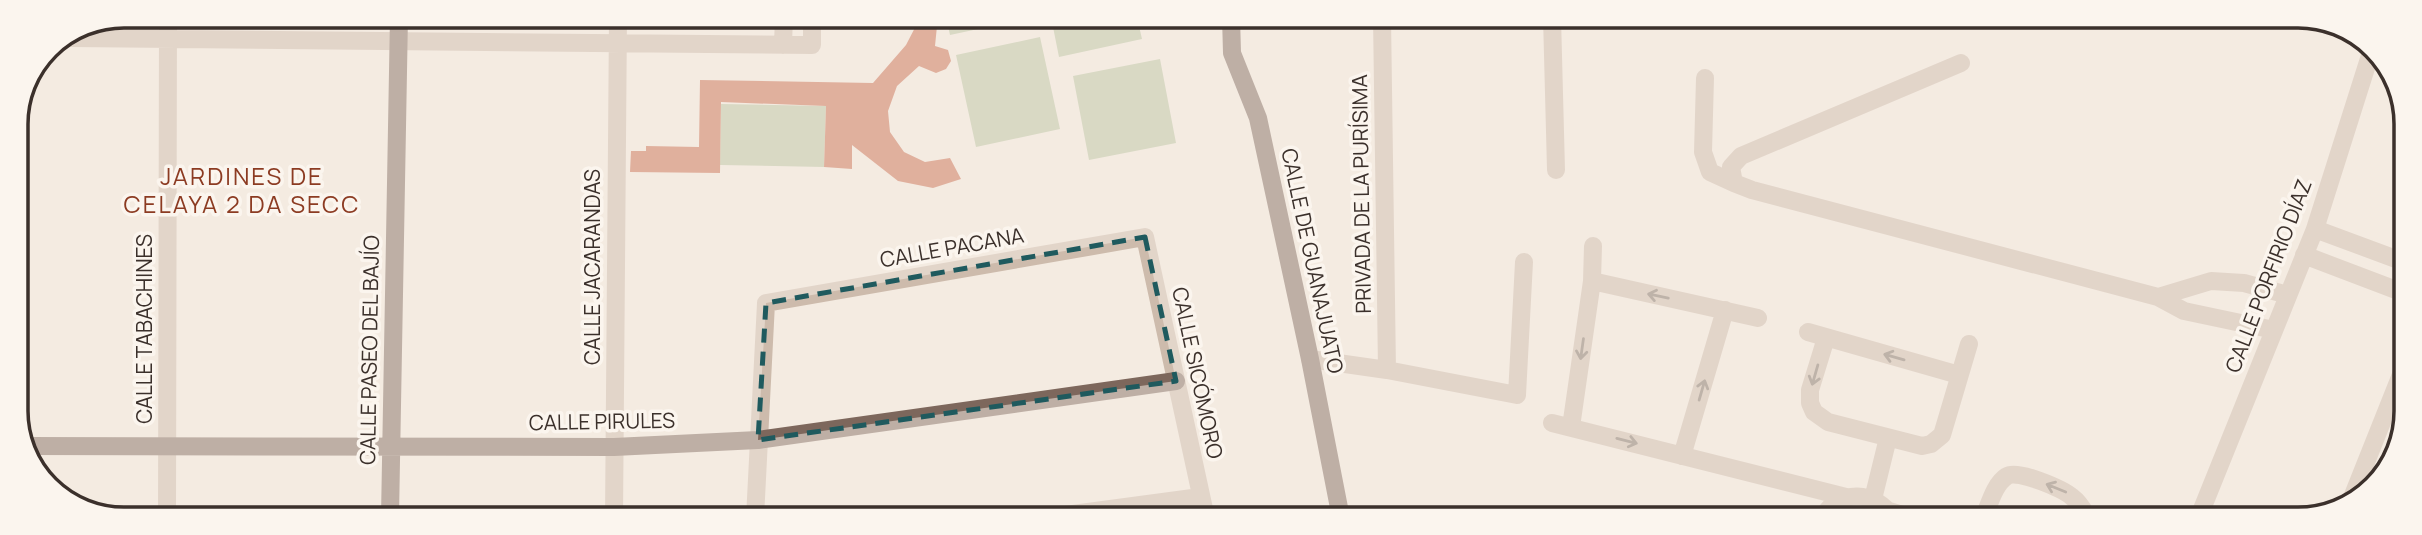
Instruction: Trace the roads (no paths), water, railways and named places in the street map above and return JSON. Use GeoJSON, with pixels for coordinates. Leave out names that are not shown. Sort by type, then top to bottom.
{"type":"FeatureCollection","features":[{"type":"Feature","properties":{"kind":"main road","name":"CALLE PASEO DEL BAJÍO"},"geometry":{"type":"LineString","coordinates":[[390,507],[398,28]]}},
{"type":"Feature","properties":{"kind":"main road","name":"CALLE DE GUANAJUATO"},"geometry":{"type":"LineString","coordinates":[[1232,28],[1233,53],[1258,117],[1339,507]]}},
{"type":"Feature","properties":{"kind":"main road","name":"CALLE PIRULES"},"geometry":{"type":"LineString","coordinates":[[35,446],[614,447],[758,440],[1176,381]]}},
{"type":"Feature","properties":{"kind":"street","name":"CALLE TABACHINES"},"geometry":{"type":"LineString","coordinates":[[167,507],[168,28]]}},
{"type":"Feature","properties":{"kind":"street","name":"CALLE JACARANDAS"},"geometry":{"type":"LineString","coordinates":[[614,507],[618,28]]}},
{"type":"Feature","properties":{"kind":"street"},"geometry":{"type":"LineString","coordinates":[[783,45],[784,28]]}},
{"type":"Feature","properties":{"kind":"street"},"geometry":{"type":"LineString","coordinates":[[82,38],[812,45],[812,28]]}},
{"type":"Feature","properties":{"kind":"street","name":"PRIVADA DE LA PURÍSIMA"},"geometry":{"type":"LineString","coordinates":[[1382,28],[1387,370]]}},
{"type":"Feature","properties":{"kind":"street"},"geometry":{"type":"LineString","coordinates":[[1552,28],[1556,170]]}},
{"type":"Feature","properties":{"kind":"street","name":"CALLE PORFIRIO DÍAZ"},"geometry":{"type":"LineString","coordinates":[[2203,507],[2315,229],[2369,59]]}},
{"type":"Feature","properties":{"kind":"street"},"geometry":{"type":"LineString","coordinates":[[1734,183],[1731,167],[1741,156],[1961,63]]}},
{"type":"Feature","properties":{"kind":"street"},"geometry":{"type":"LineString","coordinates":[[1705,78],[1703,152],[1710,172],[1734,183],[2158,297],[2184,311],[2274,330]]}},
{"type":"Feature","properties":{"kind":"street"},"geometry":{"type":"LineString","coordinates":[[2315,229],[2394,258]]}},
{"type":"Feature","properties":{"kind":"street","name":"CALLE PACANA"},"geometry":{"type":"LineString","coordinates":[[758,440],[766,303],[1145,237]]}},
{"type":"Feature","properties":{"kind":"street","name":"CALLE SICÓMORO"},"geometry":{"type":"LineString","coordinates":[[1145,237],[1203,507]]}},
{"type":"Feature","properties":{"kind":"street"},"geometry":{"type":"LineString","coordinates":[[1571,427],[1592,281],[1593,246]]}},
{"type":"Feature","properties":{"kind":"street"},"geometry":{"type":"LineString","coordinates":[[2304,255],[2394,289]]}},
{"type":"Feature","properties":{"kind":"street"},"geometry":{"type":"LineString","coordinates":[[1310,359],[1387,370],[1517,395],[1524,262]]}},
{"type":"Feature","properties":{"kind":"street"},"geometry":{"type":"LineString","coordinates":[[1592,281],[1758,317]]}},
{"type":"Feature","properties":{"kind":"street"},"geometry":{"type":"LineString","coordinates":[[2158,297],[2211,281],[2244,283],[2288,295]]}},
{"type":"Feature","properties":{"kind":"street"},"geometry":{"type":"LineString","coordinates":[[1682,456],[1725,310]]}},
{"type":"Feature","properties":{"kind":"street"},"geometry":{"type":"LineString","coordinates":[[1959,375],[1817,335],[1810,403],[1814,412],[1828,422],[1922,446],[1937,441],[1945,429],[1969,344]]}},
{"type":"Feature","properties":{"kind":"street"},"geometry":{"type":"LineString","coordinates":[[2370,473],[2394,399]]}},
{"type":"Feature","properties":{"kind":"street"},"geometry":{"type":"LineString","coordinates":[[1552,423],[1846,497],[1873,499],[1882,507]]}},
{"type":"Feature","properties":{"kind":"street"},"geometry":{"type":"LineString","coordinates":[[1873,499],[1888,438]]}},
{"type":"Feature","properties":{"kind":"street"},"geometry":{"type":"LineString","coordinates":[[755,507],[758,440]]}},
{"type":"Feature","properties":{"kind":"street"},"geometry":{"type":"LineString","coordinates":[[1988,507],[1999,484],[2012,474],[2026,476],[2070,494],[2082,507]]}},
{"type":"Feature","properties":{"kind":"street"},"geometry":{"type":"LineString","coordinates":[[1811,488],[1820,507]]}},
{"type":"Feature","properties":{"kind":"street"},"geometry":{"type":"LineString","coordinates":[[1122,507],[1200,496]]}},
{"type":"Feature","properties":{"kind":"street"},"geometry":{"type":"LineString","coordinates":[[1831,507],[1846,497]]}},
{"type":"Feature","properties":{"kind":"district","name":"JARDINES DE CELAYA 2 DA SECC"},"geometry":{"type":"Point","coordinates":[242,191]}}]}
